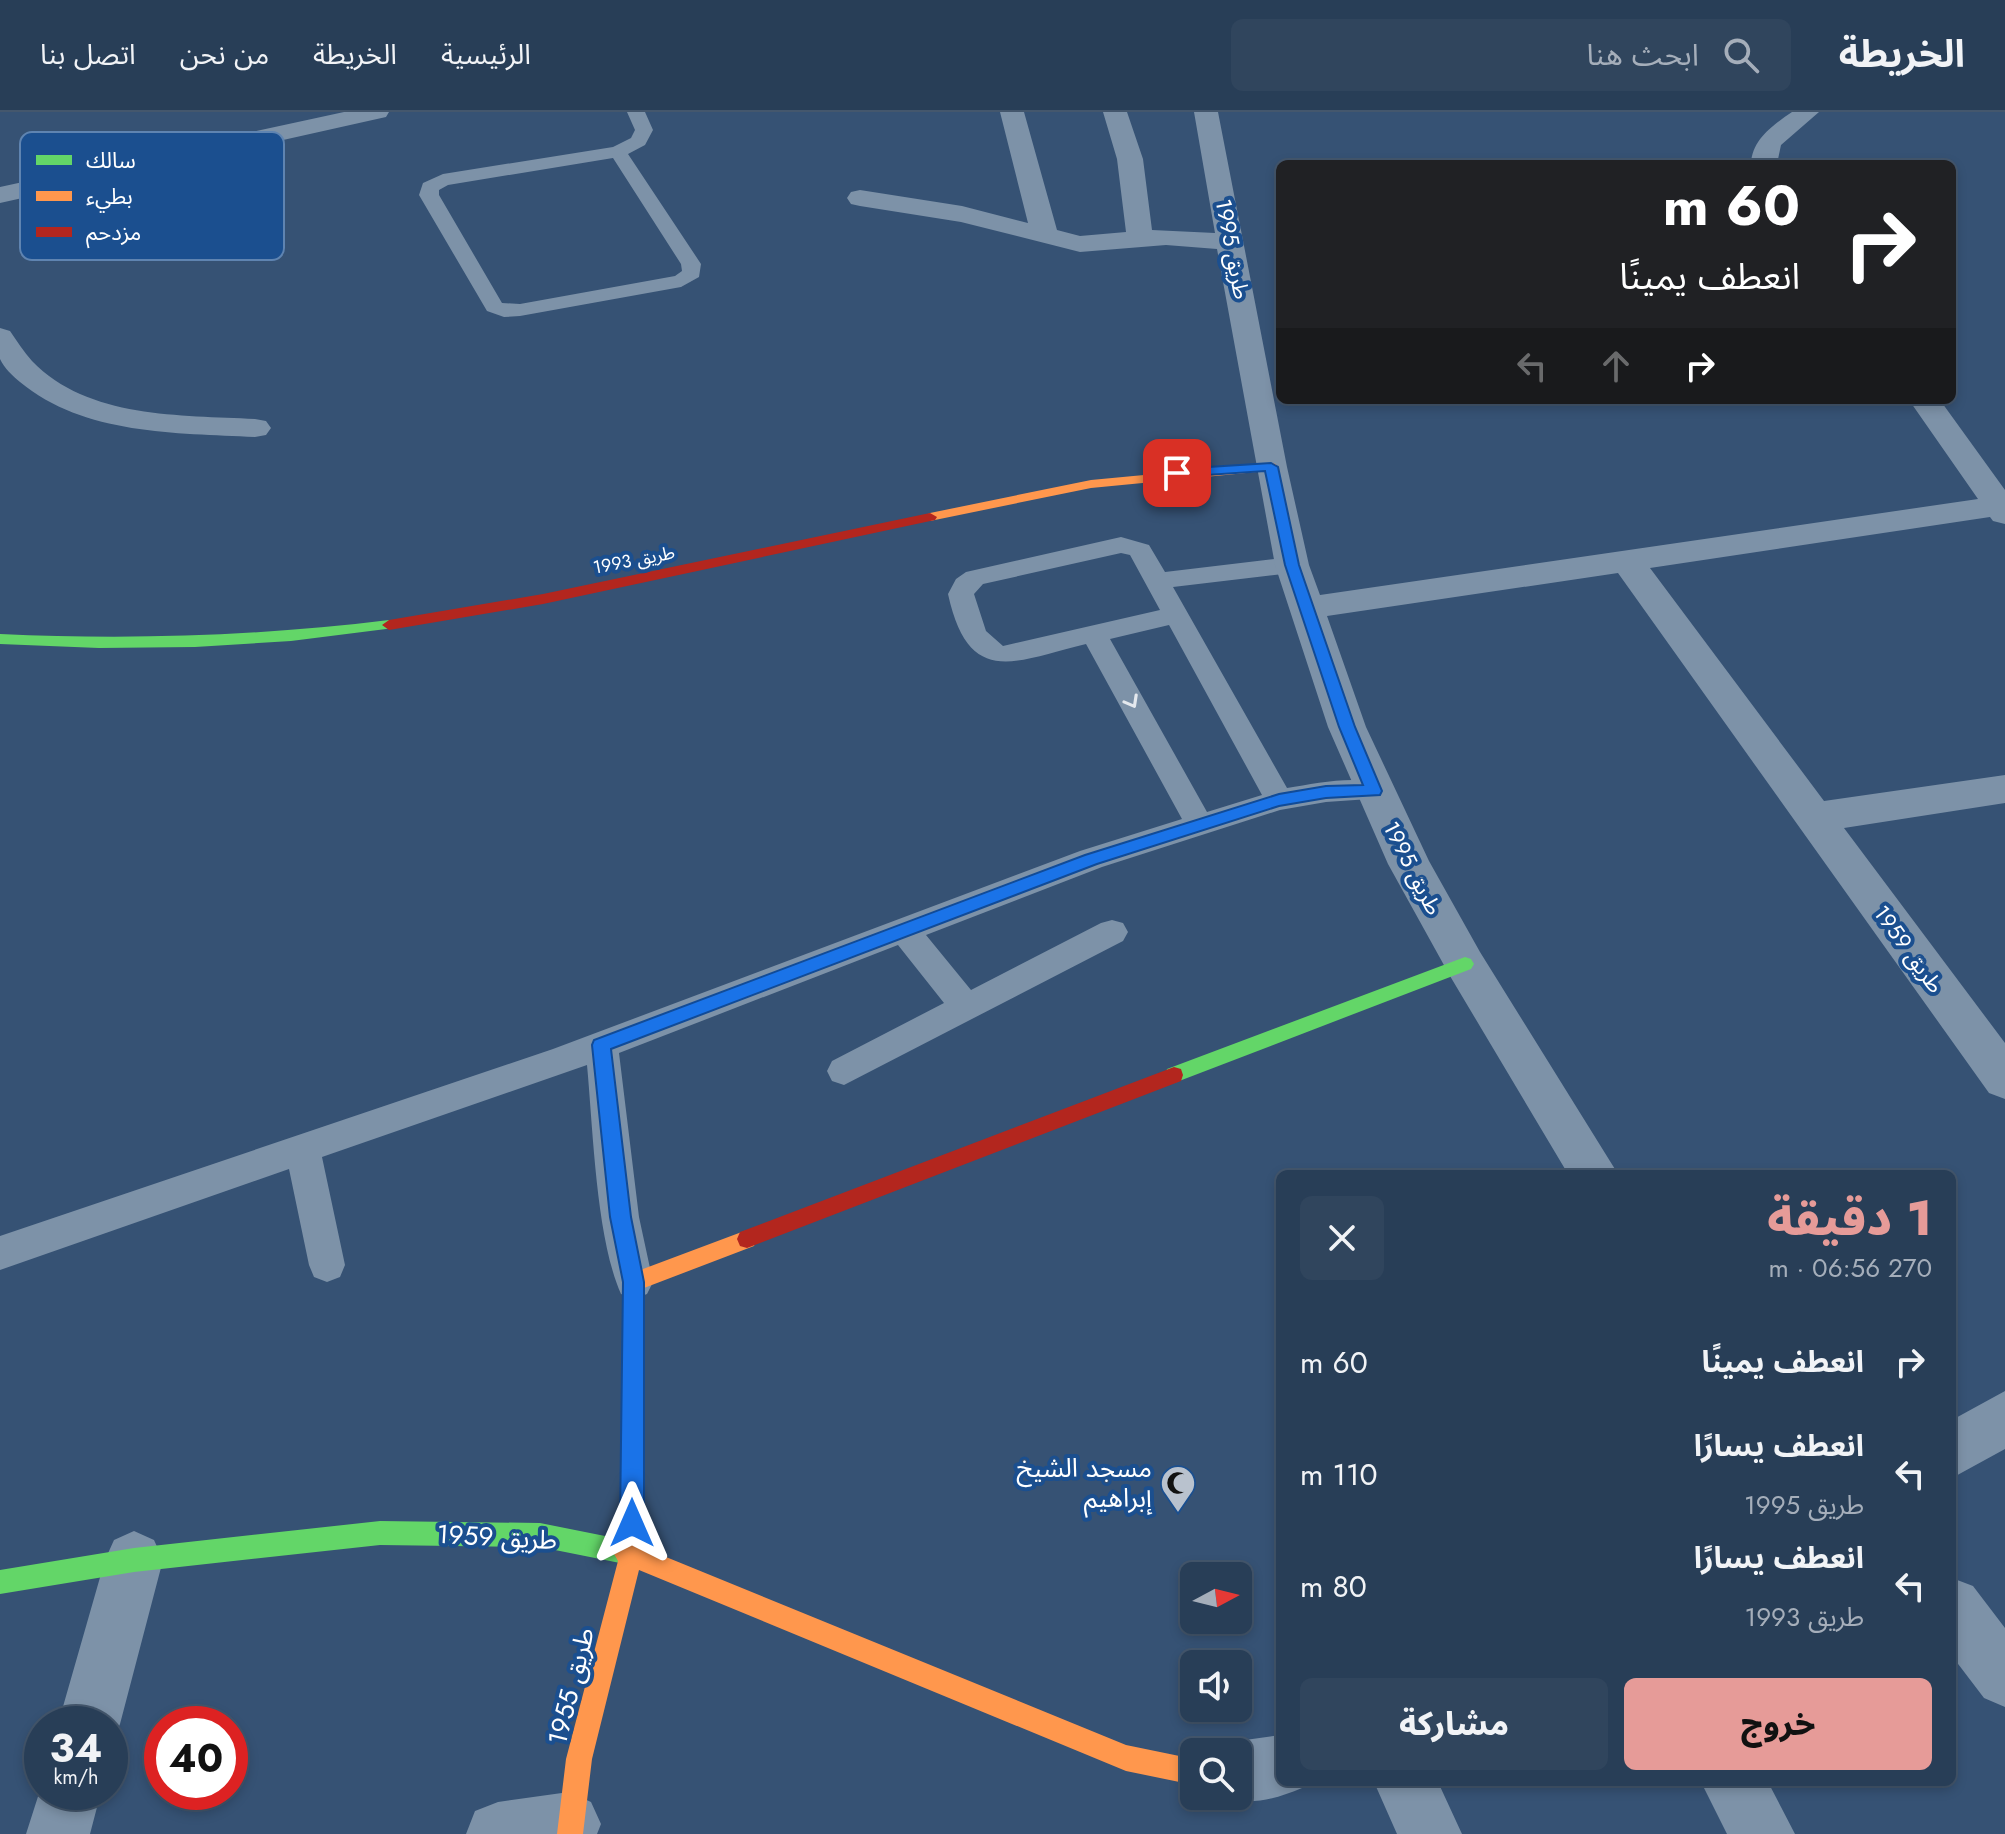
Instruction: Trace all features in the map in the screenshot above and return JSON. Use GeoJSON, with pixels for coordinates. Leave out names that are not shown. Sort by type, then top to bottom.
{"type":"FeatureCollection","features":[{"type":"Feature","properties":{"kind":"street"},"geometry":{"type":"LineString","coordinates":[[284,132],[377,112]]}},
{"type":"Feature","properties":{"kind":"street"},"geometry":{"type":"LineString","coordinates":[[1012,112],[1045,237]]}},
{"type":"Feature","properties":{"kind":"street"},"geometry":{"type":"LineString","coordinates":[[1115,112],[1130,159],[1140,238]]}},
{"type":"Feature","properties":{"kind":"street","name":"طريق 1995"},"geometry":{"type":"LineString","coordinates":[[1206,112],[1232,242],[1268,378],[1271,467],[1292,565],[1347,727],[1409,864],[1465,964],[1592,1170]]}},
{"type":"Feature","properties":{"kind":"street"},"geometry":{"type":"LineString","coordinates":[[1764,160],[1768,143],[1807,112]]}},
{"type":"Feature","properties":{"kind":"street"},"geometry":{"type":"LineString","coordinates":[[860,198],[962,214],[1045,237],[1096,244],[1140,238],[1232,242]]}},
{"type":"Feature","properties":{"kind":"street"},"geometry":{"type":"LineString","coordinates":[[0,337],[12,359],[28,376],[50,392],[80,405],[154,422],[255,428]]}},
{"type":"Feature","properties":{"kind":"street"},"geometry":{"type":"LineString","coordinates":[[1307,608],[2001,510],[1927,404]]}},
{"type":"Feature","properties":{"kind":"street","name":"طريق 1993"},"geometry":{"type":"LineString","coordinates":[[0,639],[153,646],[263,639],[382,624],[612,586],[1061,489],[1200,470],[1271,467]]}},
{"type":"Feature","properties":{"kind":"street","name":"طريق 1959"},"geometry":{"type":"LineString","coordinates":[[1627,561],[2005,1079]]}},
{"type":"Feature","properties":{"kind":"street"},"geometry":{"type":"LineString","coordinates":[[1813,818],[2005,789]]}},
{"type":"Feature","properties":{"kind":"street"},"geometry":{"type":"LineString","coordinates":[[634,1282],[1465,964]]}},
{"type":"Feature","properties":{"kind":"street","name":"طريق 1955"},"geometry":{"type":"LineString","coordinates":[[569,1829],[579,1759],[632,1553],[634,1282]]}},
{"type":"Feature","properties":{"kind":"street"},"geometry":{"type":"LineString","coordinates":[[1956,1449],[2005,1418]]}},
{"type":"Feature","properties":{"kind":"street","name":"طريق 1959"},"geometry":{"type":"LineString","coordinates":[[0,1582],[134,1560],[380,1533],[540,1535],[632,1553],[1126,1758],[1180,1769]]}},
{"type":"Feature","properties":{"kind":"street"},"geometry":{"type":"LineString","coordinates":[[94,1706],[134,1560]]}},
{"type":"Feature","properties":{"kind":"street"},"geometry":{"type":"LineString","coordinates":[[1956,1612],[2005,1677]]}},
{"type":"Feature","properties":{"kind":"street"},"geometry":{"type":"LineString","coordinates":[[1252,1770],[1276,1767]]}},
{"type":"Feature","properties":{"kind":"street"},"geometry":{"type":"LineString","coordinates":[[1407,1786],[1430,1834]]}},
{"type":"Feature","properties":{"kind":"street"},"geometry":{"type":"LineString","coordinates":[[1734,1786],[1763,1834]]}},
{"type":"Feature","properties":{"kind":"street"},"geometry":{"type":"LineString","coordinates":[[58,1834],[65,1810]]}},
{"type":"Feature","properties":{"kind":"street"},"geometry":{"type":"LineString","coordinates":[[498,1834],[569,1829]]}},
{"type":"Feature","properties":{"kind":"lane"},"geometry":{"type":"LineString","coordinates":[[618,152],[691,264],[692,273],[681,281],[520,310],[504,311],[494,307],[429,195],[430,187],[443,180],[618,152],[639,141],[644,130],[636,112]]}},
{"type":"Feature","properties":{"kind":"lane"},"geometry":{"type":"LineString","coordinates":[[1175,615],[1003,655],[992,654],[979,642],[961,594],[965,585],[975,578],[1121,545],[1140,550],[1279,800]]}},
{"type":"Feature","properties":{"kind":"lane"},"geometry":{"type":"LineString","coordinates":[[1157,581],[1292,565]]}},
{"type":"Feature","properties":{"kind":"lane"},"geometry":{"type":"LineString","coordinates":[[1094,634],[1200,825]]}},
{"type":"Feature","properties":{"kind":"lane"},"geometry":{"type":"LineString","coordinates":[[0,1253],[601,1045],[1091,859],[1279,800],[1326,792],[1374,791]]}},
{"type":"Feature","properties":{"kind":"lane"},"geometry":{"type":"LineString","coordinates":[[903,929],[967,1008]]}},
{"type":"Feature","properties":{"kind":"lane"},"geometry":{"type":"LineString","coordinates":[[844,1071],[1112,932]]}},
{"type":"Feature","properties":{"kind":"lane"},"geometry":{"type":"LineString","coordinates":[[601,1045],[621,1217],[634,1282]]}},
{"type":"Feature","properties":{"kind":"lane"},"geometry":{"type":"LineString","coordinates":[[303,1149],[327,1265]]}},
{"type":"Feature","properties":{"kind":"traffic: fast"},"geometry":{"type":"LineString","coordinates":[[0,639],[99,643],[195,642],[291,636],[389,625]]}},
{"type":"Feature","properties":{"kind":"traffic: fast"},"geometry":{"type":"LineString","coordinates":[[1174,1075],[1465,964]]}},
{"type":"Feature","properties":{"kind":"traffic: fast"},"geometry":{"type":"LineString","coordinates":[[0,1582],[134,1560],[380,1533],[540,1535],[625,1552]]}},
{"type":"Feature","properties":{"kind":"traffic: slow"},"geometry":{"type":"LineString","coordinates":[[930,517],[1091,484],[1271,467]]}},
{"type":"Feature","properties":{"kind":"traffic: slow"},"geometry":{"type":"LineString","coordinates":[[570,1834],[579,1759],[632,1553],[634,1282],[747,1239]]}},
{"type":"Feature","properties":{"kind":"traffic: slow"},"geometry":{"type":"LineString","coordinates":[[625,1552],[1126,1758],[1180,1769]]}},
{"type":"Feature","properties":{"kind":"traffic: jam"},"geometry":{"type":"LineString","coordinates":[[389,625],[543,599],[930,517]]}},
{"type":"Feature","properties":{"kind":"traffic: jam"},"geometry":{"type":"LineString","coordinates":[[747,1239],[1174,1075]]}},
{"type":"Feature","properties":{"kind":"place","name":"مسجد الشيخ إبراهيم"},"geometry":{"type":"Point","coordinates":[1178,1514]}},
{"type":"Feature","properties":{"kind":"route"},"geometry":{"type":"LineString","coordinates":[[632,1523],[634,1282],[621,1217],[601,1045],[1091,859],[1279,800],[1326,792],[1374,791],[1347,727],[1292,565],[1271,467],[1177,473]]}}]}
